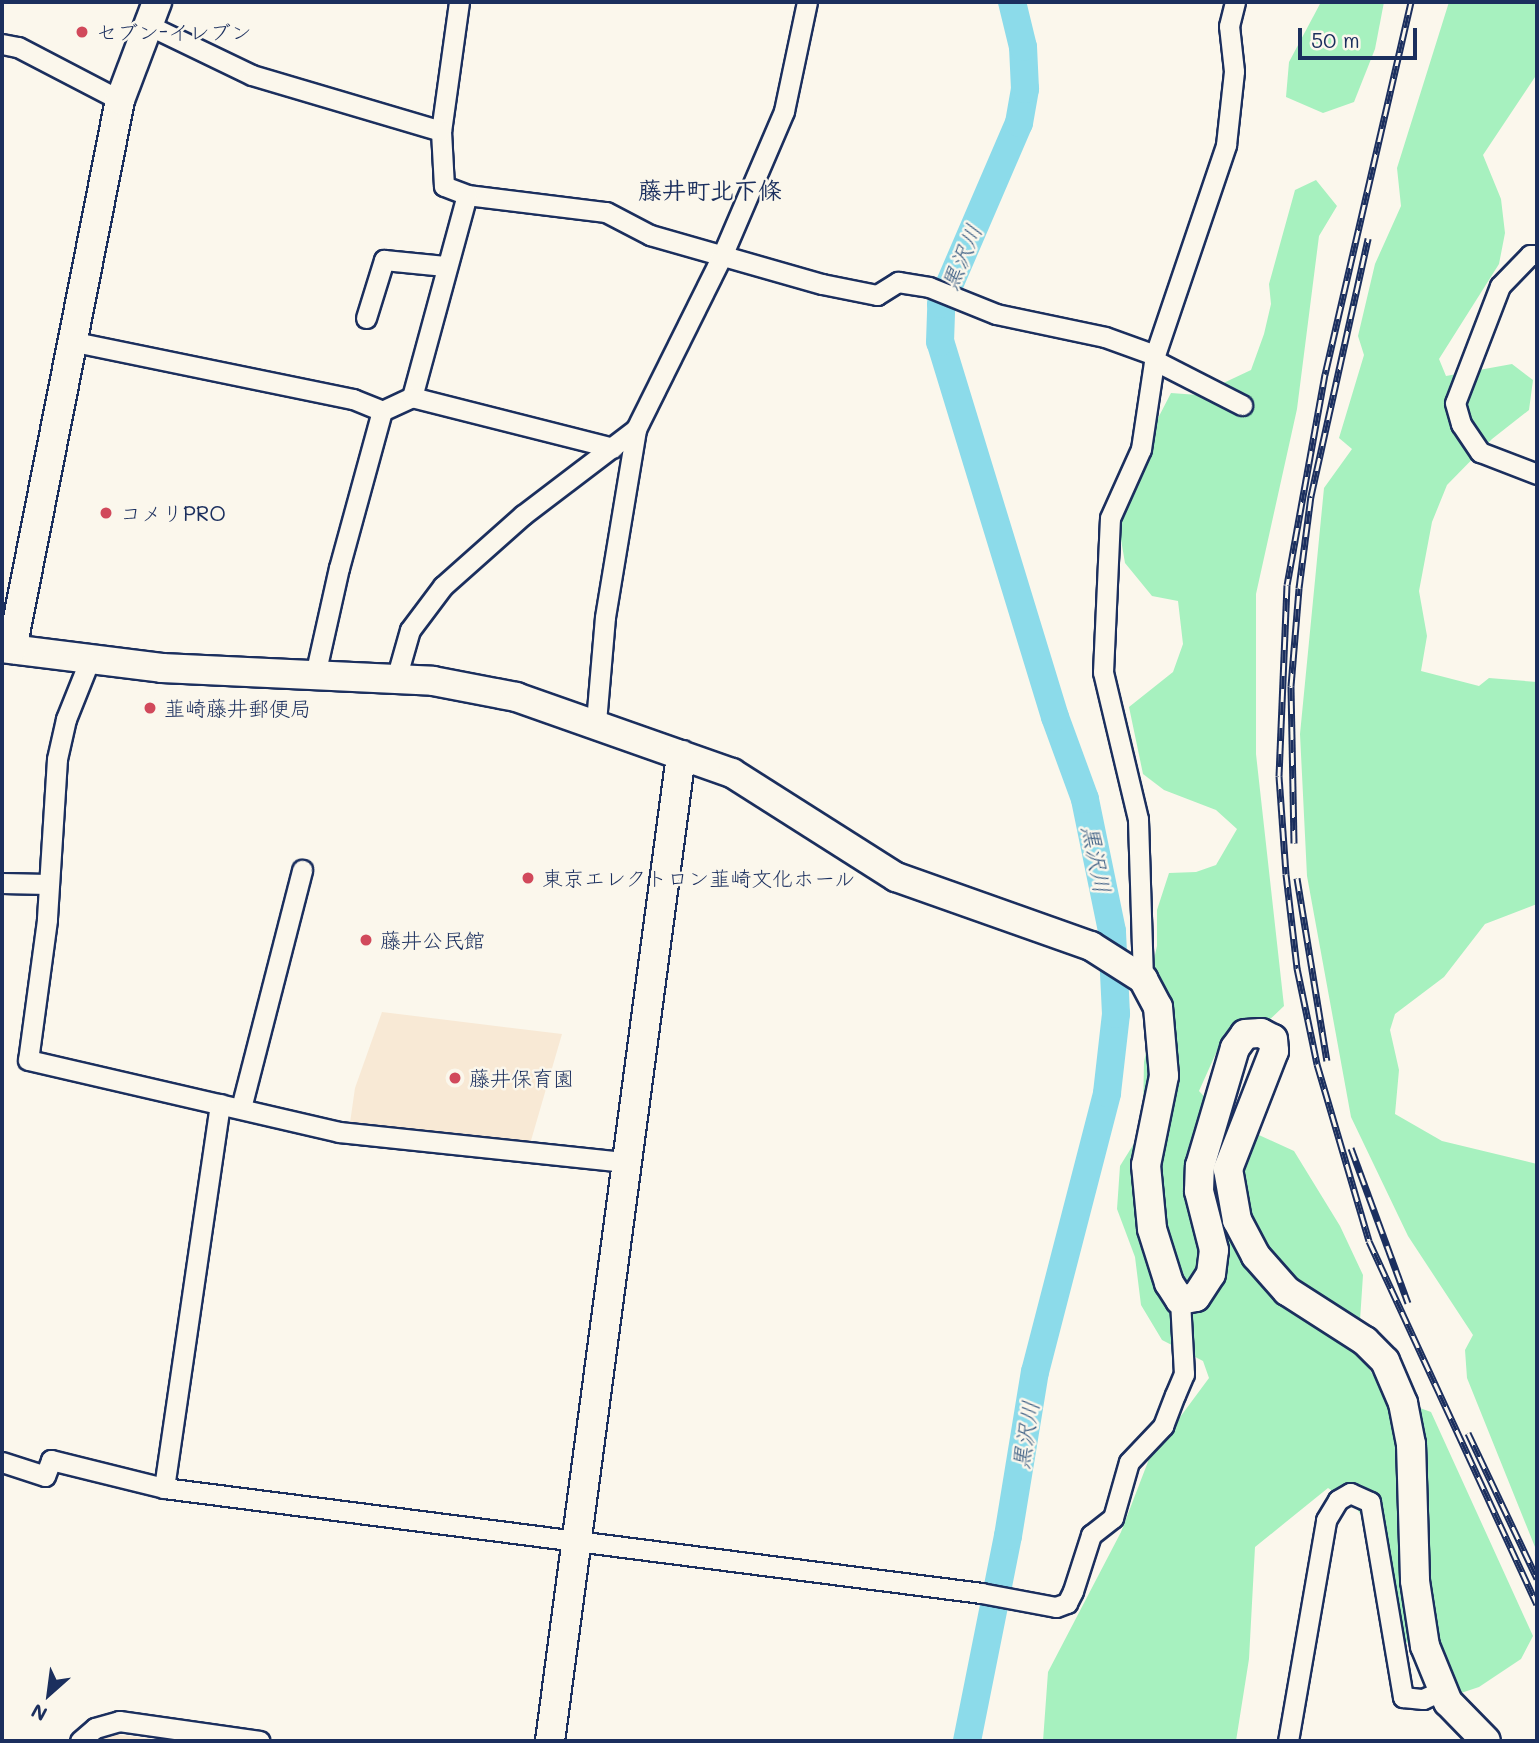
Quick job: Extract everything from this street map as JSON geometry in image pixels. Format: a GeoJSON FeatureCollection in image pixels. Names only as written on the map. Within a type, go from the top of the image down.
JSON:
{"type":"FeatureCollection","features":[{"type":"Feature","properties":{"kind":"street"},"geometry":{"type":"LineString","coordinates":[[459,2],[441,131],[444,186],[467,195],[606,212],[650,235],[877,295],[898,282],[929,287],[996,314],[1105,337],[1154,358],[1242,405]]}},
{"type":"Feature","properties":{"kind":"street"},"geometry":{"type":"LineString","coordinates":[[596,722],[605,617],[636,429],[722,256],[784,111],[807,2]]}},
{"type":"Feature","properties":{"kind":"street"},"geometry":{"type":"LineString","coordinates":[[1123,966],[1138,819],[1103,672],[1110,518],[1141,449],[1154,358],[1226,145],[1234,71],[1229,26],[1235,2]]}},
{"type":"Feature","properties":{"kind":"street"},"geometry":{"type":"LineString","coordinates":[[2,1462],[45,1476],[51,1460],[164,1488],[987,1594],[1056,1607],[1067,1603],[1084,1548],[1113,1517],[1129,1462],[1163,1426],[1184,1374],[1180,1300],[1169,1283],[1153,1229],[1146,1165],[1164,1076],[1164,1035],[1158,1007],[1123,966],[896,877],[762,790],[596,722],[516,697],[433,681],[162,668],[7,648],[75,342],[120,100],[152,13],[252,75],[441,131]]}},
{"type":"Feature","properties":{"kind":"street"},"geometry":{"type":"LineString","coordinates":[[2,44],[18,47],[120,100]]}},
{"type":"Feature","properties":{"kind":"street"},"geometry":{"type":"LineString","coordinates":[[412,397],[445,266],[467,195]]}},
{"type":"Feature","properties":{"kind":"street"},"geometry":{"type":"LineString","coordinates":[[1537,255],[1530,256],[1500,286],[1455,403],[1461,424],[1480,452],[1537,474]]}},
{"type":"Feature","properties":{"kind":"street"},"geometry":{"type":"LineString","coordinates":[[366,318],[384,260],[445,266]]}},
{"type":"Feature","properties":{"kind":"street"},"geometry":{"type":"LineString","coordinates":[[75,342],[354,399],[382,411],[412,397],[613,448]]}},
{"type":"Feature","properties":{"kind":"street"},"geometry":{"type":"LineString","coordinates":[[315,676],[339,568],[382,411]]}},
{"type":"Feature","properties":{"kind":"street"},"geometry":{"type":"LineString","coordinates":[[396,679],[410,630],[443,586],[523,515],[636,429]]}},
{"type":"Feature","properties":{"kind":"street"},"geometry":{"type":"LineString","coordinates":[[90,659],[66,719],[57,759],[48,884],[28,1060],[369,1137],[625,1162]]}},
{"type":"Feature","properties":{"kind":"street"},"geometry":{"type":"LineString","coordinates":[[550,1741],[681,755]]}},
{"type":"Feature","properties":{"kind":"street"},"geometry":{"type":"LineString","coordinates":[[241,1108],[302,870]]}},
{"type":"Feature","properties":{"kind":"street"},"geometry":{"type":"LineString","coordinates":[[2,883],[48,884]]}},
{"type":"Feature","properties":{"kind":"street"},"geometry":{"type":"LineString","coordinates":[[1180,1300],[1196,1297],[1211,1274],[1214,1250],[1199,1191],[1208,1131],[1235,1048],[1245,1034],[1261,1033],[1273,1039],[1273,1051],[1231,1155],[1231,1202],[1256,1256],[1287,1291],[1365,1341],[1385,1361],[1403,1404],[1412,1444],[1415,1581],[1426,1646],[1441,1691],[1464,1722],[1486,1741]]}},
{"type":"Feature","properties":{"kind":"street"},"geometry":{"type":"LineString","coordinates":[[164,1488],[220,1104]]}},
{"type":"Feature","properties":{"kind":"street"},"geometry":{"type":"LineString","coordinates":[[1288,1741],[1326,1520],[1338,1500],[1350,1493],[1370,1502],[1403,1697],[1423,1699],[1441,1691]]}},
{"type":"Feature","properties":{"kind":"street"},"geometry":{"type":"LineString","coordinates":[[80,1741],[95,1728],[119,1721],[260,1741]]}},
{"type":"Feature","properties":{"kind":"shaded area","name":"藤井保育園"},"geometry":{"type":"Polygon","coordinates":[[[382,1012],[562,1034],[530,1144],[350,1123],[355,1088],[382,1012]]]}},
{"type":"Feature","properties":{"kind":"shaded area"},"geometry":{"type":"Polygon","coordinates":[[[112,1734],[169,1741],[95,1741],[112,1734]]]}},
{"type":"Feature","properties":{"kind":"green space"},"geometry":{"type":"Polygon","coordinates":[[[1321,2],[1384,2],[1375,49],[1354,102],[1323,113],[1286,97],[1289,62],[1321,2]]]}},
{"type":"Feature","properties":{"kind":"green space"},"geometry":{"type":"Polygon","coordinates":[[[1449,2],[1537,2],[1537,74],[1483,155],[1501,199],[1505,233],[1499,264],[1439,359],[1446,376],[1512,364],[1533,380],[1529,410],[1492,439],[1447,485],[1432,522],[1419,591],[1427,636],[1421,671],[1479,686],[1489,678],[1537,682],[1537,904],[1485,924],[1444,977],[1395,1014],[1390,1030],[1399,1070],[1395,1114],[1442,1141],[1537,1164],[1537,1552],[1467,1378],[1465,1350],[1473,1335],[1408,1236],[1351,1117],[1307,876],[1300,734],[1324,488],[1352,449],[1339,438],[1364,355],[1358,336],[1375,264],[1401,206],[1397,168],[1449,2]]]}},
{"type":"Feature","properties":{"kind":"green space"},"geometry":{"type":"Polygon","coordinates":[[[1316,180],[1337,206],[1319,236],[1297,409],[1256,594],[1256,754],[1284,1006],[1263,1026],[1221,1042],[1199,1091],[1226,1120],[1294,1151],[1340,1226],[1363,1275],[1358,1351],[1386,1396],[1431,1412],[1533,1636],[1521,1659],[1479,1687],[1461,1693],[1387,1624],[1365,1520],[1353,1504],[1328,1488],[1255,1547],[1249,1659],[1236,1741],[1043,1741],[1048,1672],[1121,1532],[1149,1459],[1209,1378],[1203,1361],[1162,1340],[1141,1305],[1135,1257],[1117,1209],[1120,1166],[1138,1137],[1143,1115],[1144,1062],[1153,1018],[1144,1004],[1157,946],[1157,910],[1169,873],[1196,872],[1216,865],[1237,829],[1216,810],[1164,790],[1143,774],[1129,707],[1173,672],[1183,644],[1178,601],[1152,596],[1125,563],[1119,528],[1156,422],[1171,393],[1198,395],[1251,370],[1264,334],[1271,304],[1269,284],[1295,190],[1316,180]]]}},
{"type":"Feature","properties":{"kind":"waterway","name":"黒沢川"},"geometry":{"type":"LineString","coordinates":[[967,1741],[1008,1536],[1035,1372],[1107,1093],[1116,1014],[1112,931],[1085,799],[1055,717],[940,342],[941,304],[1019,123],[1025,89],[1023,47],[1012,2]]}},
{"type":"Feature","properties":{"kind":"railway"},"geometry":{"type":"LineString","coordinates":[[1411,2],[1325,374],[1287,585],[1279,776],[1286,874],[1297,968],[1317,1064],[1369,1241],[1537,1604]]}},
{"type":"Feature","properties":{"kind":"railway"},"geometry":{"type":"LineString","coordinates":[[1294,843],[1291,686],[1299,588],[1311,496],[1368,238]]}},
{"type":"Feature","properties":{"kind":"railway"},"geometry":{"type":"LineString","coordinates":[[1297,878],[1327,1061]]}},
{"type":"Feature","properties":{"kind":"railway"},"geometry":{"type":"LineString","coordinates":[[1351,1148],[1408,1303]]}},
{"type":"Feature","properties":{"kind":"railway"},"geometry":{"type":"LineString","coordinates":[[1468,1433],[1537,1578]]}},
{"type":"Feature","properties":{"kind":"place","name":"セブン-イレブン"},"geometry":{"type":"Point","coordinates":[82,32]}},
{"type":"Feature","properties":{"kind":"place","name":"コメリPRO"},"geometry":{"type":"Point","coordinates":[106,513]}},
{"type":"Feature","properties":{"kind":"place","name":"韮崎藤井郵便局"},"geometry":{"type":"Point","coordinates":[150,708]}},
{"type":"Feature","properties":{"kind":"place","name":"東京エレクトロン韮崎文化ホール"},"geometry":{"type":"Point","coordinates":[528,878]}},
{"type":"Feature","properties":{"kind":"place","name":"藤井公民館"},"geometry":{"type":"Point","coordinates":[366,940]}},
{"type":"Feature","properties":{"kind":"place","name":"藤井保育園"},"geometry":{"type":"Point","coordinates":[455,1078]}},
{"type":"Feature","properties":{"kind":"district","name":"藤井町北下條"},"geometry":{"type":"Point","coordinates":[710,190]}}]}
